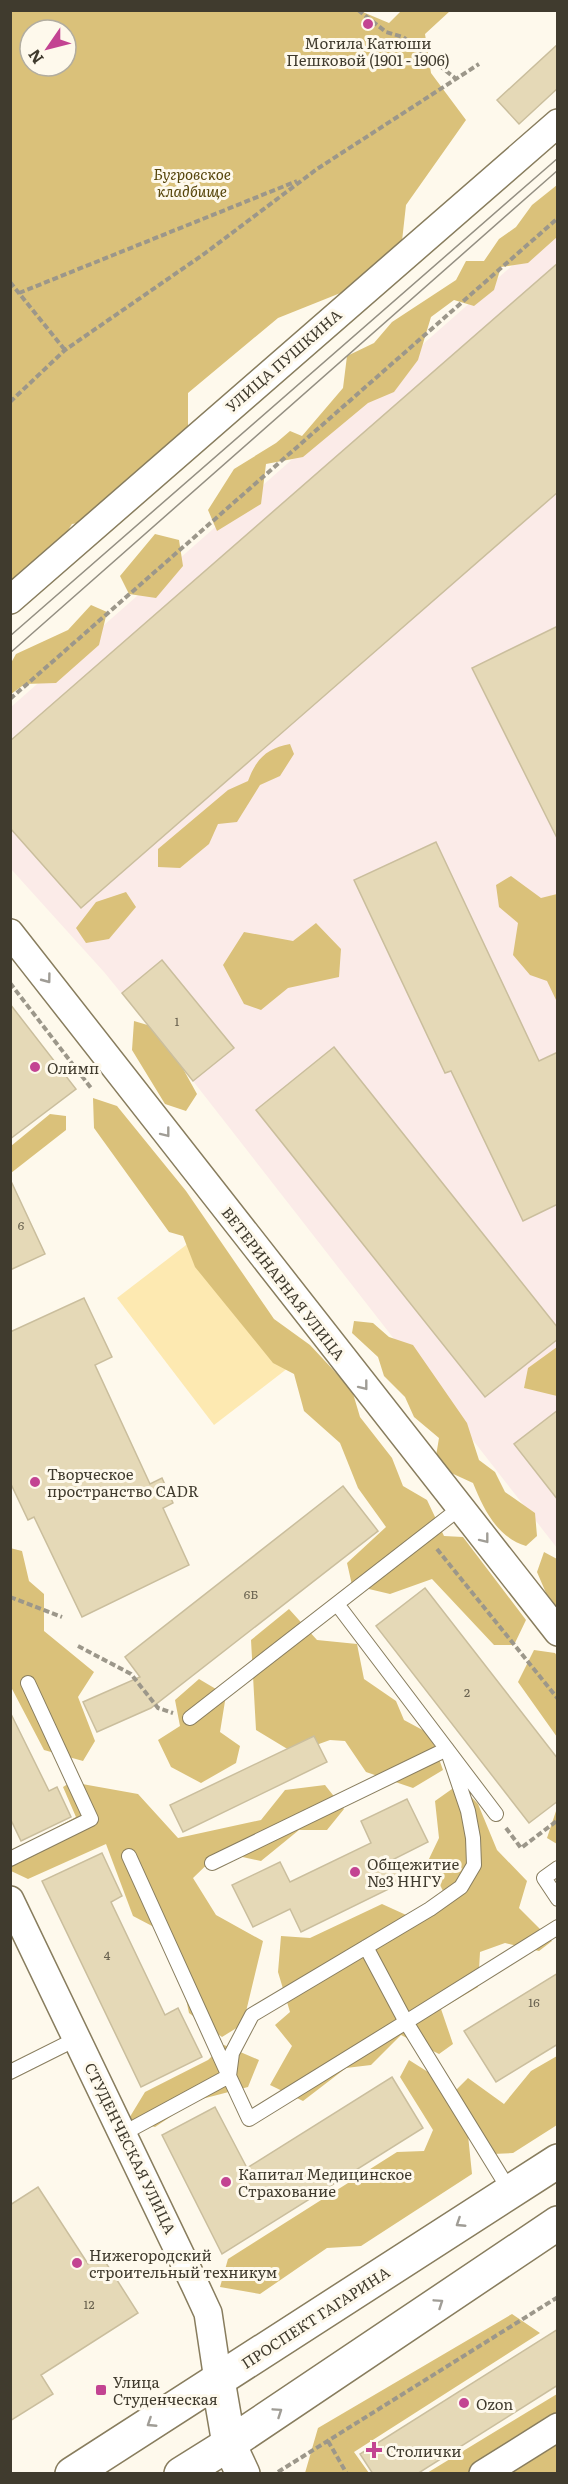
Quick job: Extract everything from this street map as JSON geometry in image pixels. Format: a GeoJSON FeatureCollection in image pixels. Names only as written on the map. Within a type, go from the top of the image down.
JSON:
{"type":"FeatureCollection","features":[{"type":"Feature","properties":{"kind":"main road","name":"ПРОСПЕКТ ГАГАРИНА"},"geometry":{"type":"LineString","coordinates":[[72,2474],[558,2161]]}},
{"type":"Feature","properties":{"kind":"main road"},"geometry":{"type":"LineString","coordinates":[[181,2474],[556,2227]]}},
{"type":"Feature","properties":{"kind":"main road","name":"СТУДЕНЧЕСКАЯ УЛИЦА"},"geometry":{"type":"LineString","coordinates":[[218,2380],[229,2444],[243,2474]]}},
{"type":"Feature","properties":{"kind":"street","name":"УЛИЦА ПУШКИНА"},"geometry":{"type":"LineString","coordinates":[[10,600],[558,123]]}},
{"type":"Feature","properties":{"kind":"street","name":"ВЕТЕРИНАРНАЯ УЛИЦА"},"geometry":{"type":"LineString","coordinates":[[10,933],[558,1632]]}},
{"type":"Feature","properties":{"kind":"street","name":"СТУДЕНЧЕСКАЯ УЛИЦА"},"geometry":{"type":"LineString","coordinates":[[10,1900],[17,1933],[78,2038],[208,2313],[218,2380]]}},
{"type":"Feature","properties":{"kind":"street"},"geometry":{"type":"LineString","coordinates":[[483,2474],[558,2427]]}},
{"type":"Feature","properties":{"kind":"lane"},"geometry":{"type":"LineString","coordinates":[[190,1718],[460,1508]]}},
{"type":"Feature","properties":{"kind":"lane"},"geometry":{"type":"LineString","coordinates":[[337,1604],[496,1814]]}},
{"type":"Feature","properties":{"kind":"lane"},"geometry":{"type":"LineString","coordinates":[[10,1859],[91,1819],[28,1683]]}},
{"type":"Feature","properties":{"kind":"lane"},"geometry":{"type":"LineString","coordinates":[[212,1863],[447,1749]]}},
{"type":"Feature","properties":{"kind":"lane"},"geometry":{"type":"LineString","coordinates":[[229,2076],[232,2053],[241,2031],[252,2015],[461,1887],[474,1865],[473,1838],[468,1811],[447,1749]]}},
{"type":"Feature","properties":{"kind":"lane"},"geometry":{"type":"LineString","coordinates":[[129,1856],[249,2119],[558,1927]]}},
{"type":"Feature","properties":{"kind":"lane"},"geometry":{"type":"LineString","coordinates":[[558,1868],[544,1878],[558,1899]]}},
{"type":"Feature","properties":{"kind":"lane"},"geometry":{"type":"LineString","coordinates":[[366,1947],[406,2022],[510,2191]]}},
{"type":"Feature","properties":{"kind":"lane"},"geometry":{"type":"LineString","coordinates":[[10,2072],[78,2038]]}},
{"type":"Feature","properties":{"kind":"lane"},"geometry":{"type":"LineString","coordinates":[[124,2133],[229,2076]]}},
{"type":"Feature","properties":{"kind":"path"},"geometry":{"type":"LineString","coordinates":[[358,10],[386,32],[403,37],[454,78]]}},
{"type":"Feature","properties":{"kind":"path"},"geometry":{"type":"LineString","coordinates":[[10,402],[65,350],[204,254],[304,178],[454,78],[479,64]]}},
{"type":"Feature","properties":{"kind":"path"},"geometry":{"type":"LineString","coordinates":[[20,293],[304,178]]}},
{"type":"Feature","properties":{"kind":"path"},"geometry":{"type":"LineString","coordinates":[[10,699],[558,218]]}},
{"type":"Feature","properties":{"kind":"path"},"geometry":{"type":"LineString","coordinates":[[10,282],[65,350]]}},
{"type":"Feature","properties":{"kind":"path"},"geometry":{"type":"LineString","coordinates":[[10,983],[91,1088]]}},
{"type":"Feature","properties":{"kind":"path"},"geometry":{"type":"LineString","coordinates":[[426,1534],[558,1699]]}},
{"type":"Feature","properties":{"kind":"path"},"geometry":{"type":"LineString","coordinates":[[10,1597],[62,1617]]}},
{"type":"Feature","properties":{"kind":"path"},"geometry":{"type":"LineString","coordinates":[[78,1646],[131,1674],[158,1708],[190,1718]]}},
{"type":"Feature","properties":{"kind":"path"},"geometry":{"type":"LineString","coordinates":[[496,1814],[521,1848],[558,1820]]}},
{"type":"Feature","properties":{"kind":"path"},"geometry":{"type":"LineString","coordinates":[[278,2472],[558,2297]]}},
{"type":"Feature","properties":{"kind":"path"},"geometry":{"type":"LineString","coordinates":[[328,2441],[347,2474]]}},
{"type":"Feature","properties":{"kind":"shaded area"},"geometry":{"type":"Polygon","coordinates":[[[557,226],[557,1548],[193,1081],[104,972],[11,869],[11,707],[557,226]]]}},
{"type":"Feature","properties":{"kind":"shaded area"},"geometry":{"type":"Polygon","coordinates":[[[190,1242],[288,1368],[214,1425],[117,1298],[190,1242]]]}},
{"type":"Feature","properties":{"kind":"green space","name":"Бугровское кладбище"},"geometry":{"type":"Polygon","coordinates":[[[358,10],[389,23],[401,11],[450,11],[425,34],[431,73],[466,120],[406,205],[402,241],[358,286],[278,318],[188,393],[188,436],[97,520],[72,524],[53,553],[10,588],[10,11],[358,10]]]}},
{"type":"Feature","properties":{"kind":"green space"},"geometry":{"type":"Polygon","coordinates":[[[557,185],[557,237],[528,263],[501,267],[494,290],[474,306],[454,300],[431,317],[418,360],[394,392],[368,403],[303,457],[266,464],[261,504],[217,531],[208,510],[234,469],[276,443],[290,431],[302,436],[343,388],[347,356],[374,343],[392,322],[456,280],[466,261],[484,261],[499,239],[516,227],[532,205],[557,185]]]}},
{"type":"Feature","properties":{"kind":"green space"},"geometry":{"type":"Polygon","coordinates":[[[155,534],[179,540],[183,566],[156,598],[129,594],[120,576],[155,534]]]}},
{"type":"Feature","properties":{"kind":"green space"},"geometry":{"type":"Polygon","coordinates":[[[91,605],[107,612],[99,645],[56,683],[25,684],[11,694],[11,663],[16,654],[68,630],[91,605]]]}},
{"type":"Feature","properties":{"kind":"green space"},"geometry":{"type":"Polygon","coordinates":[[[290,744],[294,754],[280,776],[260,785],[237,822],[218,824],[209,844],[180,868],[158,867],[158,849],[228,790],[248,781],[263,756],[275,748],[290,744]]]}},
{"type":"Feature","properties":{"kind":"green space"},"geometry":{"type":"Polygon","coordinates":[[[511,876],[541,898],[557,894],[557,1002],[547,981],[530,975],[513,955],[518,923],[499,907],[496,885],[511,876]]]}},
{"type":"Feature","properties":{"kind":"green space"},"geometry":{"type":"Polygon","coordinates":[[[126,892],[136,907],[109,939],[86,943],[76,928],[96,902],[126,892]]]}},
{"type":"Feature","properties":{"kind":"green space"},"geometry":{"type":"Polygon","coordinates":[[[316,923],[341,949],[339,977],[288,988],[261,1010],[244,1004],[223,965],[244,932],[293,941],[316,923]]]}},
{"type":"Feature","properties":{"kind":"green space"},"geometry":{"type":"Polygon","coordinates":[[[134,1021],[161,1029],[197,1094],[186,1111],[165,1104],[132,1050],[134,1021]]]}},
{"type":"Feature","properties":{"kind":"green space"},"geometry":{"type":"Polygon","coordinates":[[[93,1098],[117,1106],[186,1191],[274,1319],[310,1345],[352,1390],[360,1417],[392,1458],[403,1486],[427,1500],[444,1536],[463,1537],[526,1620],[514,1645],[494,1645],[432,1579],[390,1594],[352,1585],[347,1563],[386,1527],[358,1488],[340,1443],[304,1411],[294,1374],[273,1363],[195,1267],[183,1236],[169,1232],[94,1128],[93,1098]]]}},
{"type":"Feature","properties":{"kind":"green space"},"geometry":{"type":"Polygon","coordinates":[[[50,1114],[66,1116],[66,1130],[11,1173],[11,1146],[50,1114]]]}},
{"type":"Feature","properties":{"kind":"green space"},"geometry":{"type":"Polygon","coordinates":[[[354,1321],[373,1323],[389,1337],[413,1345],[467,1423],[479,1460],[495,1472],[505,1492],[535,1513],[537,1536],[526,1546],[516,1542],[499,1529],[487,1512],[473,1483],[449,1472],[436,1456],[439,1438],[414,1417],[405,1397],[384,1376],[378,1357],[352,1333],[354,1321]]]}},
{"type":"Feature","properties":{"kind":"green space"},"geometry":{"type":"Polygon","coordinates":[[[557,1347],[557,1396],[524,1388],[528,1368],[557,1347]]]}},
{"type":"Feature","properties":{"kind":"green space"},"geometry":{"type":"Polygon","coordinates":[[[10,1548],[22,1551],[29,1581],[44,1594],[44,1631],[94,1672],[78,1697],[95,1741],[83,1761],[44,1750],[11,1687],[10,1548]]]}},
{"type":"Feature","properties":{"kind":"green space"},"geometry":{"type":"Polygon","coordinates":[[[544,1552],[557,1559],[557,1608],[549,1600],[537,1572],[544,1552]]]}},
{"type":"Feature","properties":{"kind":"green space"},"geometry":{"type":"Polygon","coordinates":[[[289,1609],[317,1640],[357,1644],[364,1679],[396,1701],[404,1720],[430,1734],[443,1770],[413,1788],[366,1772],[345,1741],[330,1740],[294,1753],[256,1730],[251,1640],[289,1609]]]}},
{"type":"Feature","properties":{"kind":"green space"},"geometry":{"type":"Polygon","coordinates":[[[534,1650],[555,1653],[557,1656],[557,1737],[518,1682],[534,1650]]]}},
{"type":"Feature","properties":{"kind":"green space"},"geometry":{"type":"Polygon","coordinates":[[[199,1679],[226,1695],[220,1732],[240,1746],[236,1763],[201,1783],[171,1767],[158,1740],[180,1726],[175,1700],[199,1679]]]}},
{"type":"Feature","properties":{"kind":"green space"},"geometry":{"type":"Polygon","coordinates":[[[71,1782],[138,1794],[178,1838],[261,1820],[285,1790],[325,1785],[344,1809],[327,1830],[299,1830],[261,1861],[220,1852],[193,1878],[216,1915],[263,1941],[243,2024],[222,2037],[189,2013],[173,1937],[133,1916],[106,1844],[28,1879],[11,1871],[10,1852],[76,1817],[63,1787],[71,1782]]]}},
{"type":"Feature","properties":{"kind":"green space"},"geometry":{"type":"Polygon","coordinates":[[[459,1784],[478,1804],[497,1850],[527,1881],[519,1908],[552,1941],[539,1951],[505,1943],[480,1952],[478,1987],[441,2009],[453,2044],[439,2054],[401,2035],[371,2065],[346,2068],[303,2101],[270,2085],[292,2046],[275,2025],[290,2012],[278,1972],[281,1936],[310,1938],[382,1904],[415,1919],[446,1897],[428,1861],[439,1838],[435,1801],[459,1784]]]}},
{"type":"Feature","properties":{"kind":"green space"},"geometry":{"type":"Polygon","coordinates":[[[557,1808],[557,1844],[547,1838],[557,1808]]]}},
{"type":"Feature","properties":{"kind":"green space"},"geometry":{"type":"Polygon","coordinates":[[[224,2045],[259,2060],[248,2087],[194,2101],[155,2127],[128,2120],[145,2092],[208,2060],[224,2045]]]}},
{"type":"Feature","properties":{"kind":"green space"},"geometry":{"type":"Polygon","coordinates":[[[557,2056],[557,2125],[513,2153],[492,2154],[455,2091],[468,2078],[504,2104],[531,2071],[557,2056]]]}},
{"type":"Feature","properties":{"kind":"green space"},"geometry":{"type":"Polygon","coordinates":[[[409,2060],[428,2072],[468,2135],[472,2174],[361,2246],[327,2248],[260,2294],[220,2287],[228,2259],[397,2152],[424,2151],[433,2130],[400,2077],[409,2060]]]}},
{"type":"Feature","properties":{"kind":"green space"},"geometry":{"type":"Polygon","coordinates":[[[512,2314],[540,2333],[354,2452],[369,2473],[305,2473],[318,2428],[512,2314]]]}},
{"type":"Feature","properties":{"kind":"green space"},"geometry":{"type":"Polygon","coordinates":[[[557,2394],[557,2473],[427,2473],[557,2394]]]}},
{"type":"Feature","properties":{"kind":"building"},"geometry":{"type":"Polygon","coordinates":[[[558,44],[558,88],[519,124],[497,100],[558,44]]]}},
{"type":"Feature","properties":{"kind":"building"},"geometry":{"type":"Polygon","coordinates":[[[558,263],[558,492],[81,908],[10,828],[10,741],[558,263]]]}},
{"type":"Feature","properties":{"kind":"building"},"geometry":{"type":"Polygon","coordinates":[[[558,626],[558,840],[472,668],[558,626]]]}},
{"type":"Feature","properties":{"kind":"building"},"geometry":{"type":"Polygon","coordinates":[[[436,842],[539,1061],[558,1052],[558,1204],[523,1221],[451,1071],[445,1073],[354,880],[436,842]]]}},
{"type":"Feature","properties":{"kind":"building"},"geometry":{"type":"Polygon","coordinates":[[[162,960],[234,1048],[193,1081],[122,993],[162,960]]]}},
{"type":"Feature","properties":{"kind":"building","name":"Олимп"},"geometry":{"type":"Polygon","coordinates":[[[10,1004],[76,1089],[10,1139],[10,1004]]]}},
{"type":"Feature","properties":{"kind":"building"},"geometry":{"type":"Polygon","coordinates":[[[334,1047],[558,1328],[558,1339],[485,1397],[256,1110],[334,1047]]]}},
{"type":"Feature","properties":{"kind":"building"},"geometry":{"type":"Polygon","coordinates":[[[10,1179],[45,1254],[10,1270],[10,1179]]]}},
{"type":"Feature","properties":{"kind":"building"},"geometry":{"type":"Polygon","coordinates":[[[84,1298],[112,1357],[95,1365],[150,1484],[162,1478],[173,1503],[163,1508],[189,1565],[82,1617],[34,1517],[28,1520],[10,1482],[10,1332],[84,1298]]]}},
{"type":"Feature","properties":{"kind":"building"},"geometry":{"type":"Polygon","coordinates":[[[558,1410],[558,1500],[514,1444],[558,1410]]]}},
{"type":"Feature","properties":{"kind":"building"},"geometry":{"type":"Polygon","coordinates":[[[343,1486],[378,1531],[151,1708],[97,1732],[83,1702],[140,1677],[125,1657],[343,1486]]]}},
{"type":"Feature","properties":{"kind":"building"},"geometry":{"type":"Polygon","coordinates":[[[425,1588],[558,1759],[558,1801],[529,1823],[376,1626],[425,1588]]]}},
{"type":"Feature","properties":{"kind":"building"},"geometry":{"type":"Polygon","coordinates":[[[10,1712],[49,1791],[57,1787],[71,1817],[21,1841],[10,1818],[10,1712]]]}},
{"type":"Feature","properties":{"kind":"building"},"geometry":{"type":"Polygon","coordinates":[[[314,1736],[327,1762],[183,1832],[170,1805],[314,1736]]]}},
{"type":"Feature","properties":{"kind":"building","name":"Общежитие №3 ННГУ"},"geometry":{"type":"Polygon","coordinates":[[[407,1799],[428,1842],[392,1860],[403,1882],[301,1932],[290,1909],[253,1927],[232,1885],[280,1862],[290,1882],[371,1843],[361,1821],[407,1799]]]}},
{"type":"Feature","properties":{"kind":"building"},"geometry":{"type":"Polygon","coordinates":[[[102,1853],[122,1896],[111,1902],[165,2015],[178,2008],[202,2057],[141,2087],[42,1881],[102,1853]]]}},
{"type":"Feature","properties":{"kind":"building"},"geometry":{"type":"Polygon","coordinates":[[[558,1973],[558,2044],[496,2082],[464,2031],[558,1973]]]}},
{"type":"Feature","properties":{"kind":"building"},"geometry":{"type":"Polygon","coordinates":[[[392,2077],[423,2128],[222,2254],[162,2135],[215,2107],[247,2168],[392,2077]]]}},
{"type":"Feature","properties":{"kind":"building"},"geometry":{"type":"Polygon","coordinates":[[[38,2187],[88,2264],[101,2255],[138,2313],[41,2375],[53,2394],[10,2421],[10,2205],[38,2187]]]}},
{"type":"Feature","properties":{"kind":"building"},"geometry":{"type":"Polygon","coordinates":[[[558,2329],[558,2385],[417,2474],[373,2474],[360,2454],[558,2329]]]}},
{"type":"Feature","properties":{"kind":"tram line"},"geometry":{"type":"LineString","coordinates":[[10,636],[558,158]]}},
{"type":"Feature","properties":{"kind":"tram line"},"geometry":{"type":"LineString","coordinates":[[10,653],[558,170]]}},
{"type":"Feature","properties":{"kind":"place","name":"Могила Катюши Пешковой (1901 - 1906)"},"geometry":{"type":"Point","coordinates":[368,24]}},
{"type":"Feature","properties":{"kind":"place","name":"Олимп"},"geometry":{"type":"Point","coordinates":[35,1067]}},
{"type":"Feature","properties":{"kind":"place","name":"Творческое пространство CADR"},"geometry":{"type":"Point","coordinates":[35,1482]}},
{"type":"Feature","properties":{"kind":"place","name":"Общежитие №3 ННГУ"},"geometry":{"type":"Point","coordinates":[355,1872]}},
{"type":"Feature","properties":{"kind":"place","name":"Капитал Медицинское Страхование"},"geometry":{"type":"Point","coordinates":[226,2182]}},
{"type":"Feature","properties":{"kind":"place","name":"Нижегородский строительный техникум"},"geometry":{"type":"Point","coordinates":[77,2263]}},
{"type":"Feature","properties":{"kind":"place","name":"Улица Студенческая"},"geometry":{"type":"Point","coordinates":[101,2390]}},
{"type":"Feature","properties":{"kind":"place","name":"Ozon"},"geometry":{"type":"Point","coordinates":[464,2403]}},
{"type":"Feature","properties":{"kind":"place","name":"Столички"},"geometry":{"type":"Point","coordinates":[374,2450]}}]}
